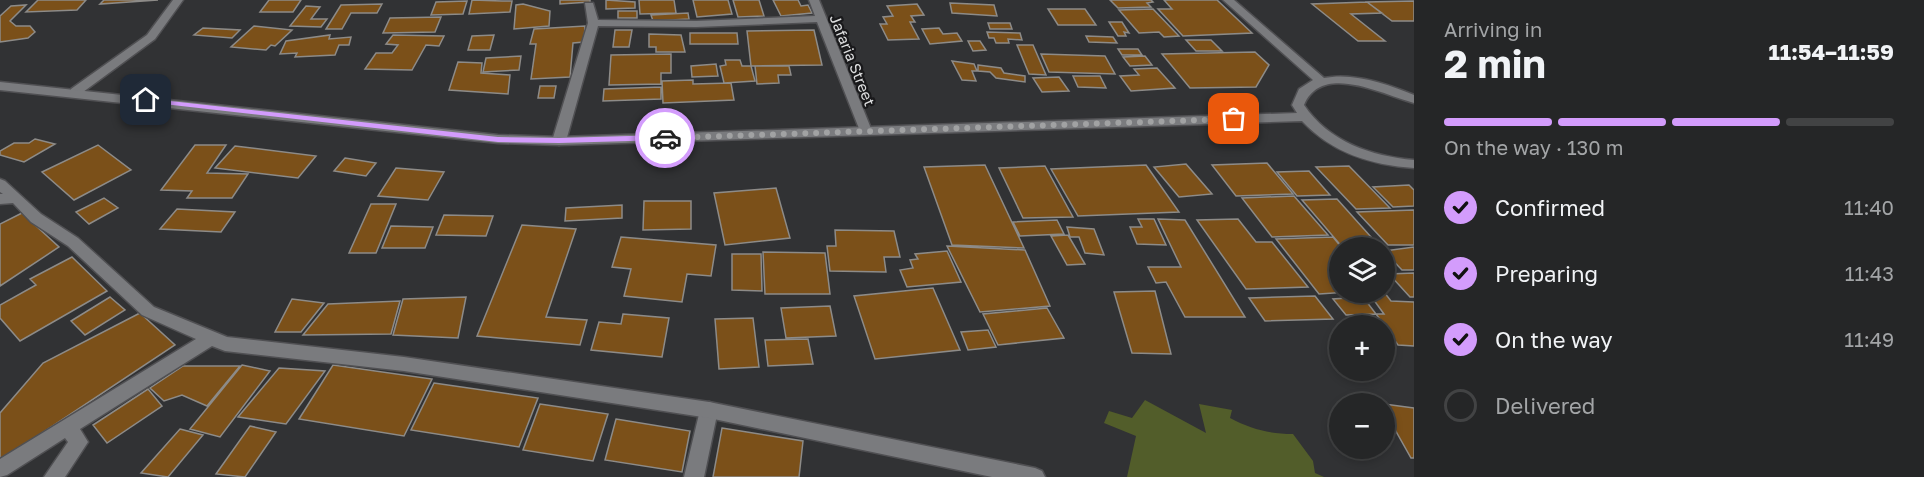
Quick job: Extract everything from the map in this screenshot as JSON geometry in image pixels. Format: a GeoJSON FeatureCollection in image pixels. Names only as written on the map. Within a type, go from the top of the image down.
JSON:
{"type":"FeatureCollection","features":[{"type":"Feature","properties":{"kind":"street"},"geometry":{"type":"LineString","coordinates":[[75,92],[151,37],[178,0]]}},
{"type":"Feature","properties":{"kind":"street","name":"Jafaria Street"},"geometry":{"type":"LineString","coordinates":[[814,0],[866,132]]}},
{"type":"Feature","properties":{"kind":"street"},"geometry":{"type":"LineString","coordinates":[[1228,0],[1322,82]]}},
{"type":"Feature","properties":{"kind":"street"},"geometry":{"type":"LineString","coordinates":[[559,141],[593,23],[589,5]]}},
{"type":"Feature","properties":{"kind":"street"},"geometry":{"type":"LineString","coordinates":[[593,23],[696,24],[820,19]]}},
{"type":"Feature","properties":{"kind":"street"},"geometry":{"type":"LineString","coordinates":[[1414,99],[1382,87],[1353,80],[1322,82],[1307,87],[1299,94],[1298,105],[1304,117],[1329,138],[1379,158],[1414,164]]}},
{"type":"Feature","properties":{"kind":"street"},"geometry":{"type":"LineString","coordinates":[[0,86],[75,92],[498,139],[559,141],[1304,117]]}},
{"type":"Feature","properties":{"kind":"street"},"geometry":{"type":"LineString","coordinates":[[0,184],[8,198],[73,242],[148,311],[225,344],[404,364],[709,410],[1035,477]]}},
{"type":"Feature","properties":{"kind":"street"},"geometry":{"type":"LineString","coordinates":[[0,469],[69,429],[211,338]]}},
{"type":"Feature","properties":{"kind":"street"},"geometry":{"type":"LineString","coordinates":[[694,477],[709,410]]}},
{"type":"Feature","properties":{"kind":"street"},"geometry":{"type":"LineString","coordinates":[[54,477],[79,442],[69,429]]}},
{"type":"Feature","properties":{"kind":"green space"},"geometry":{"type":"Polygon","coordinates":[[[1145,400],[1206,433],[1199,404],[1232,410],[1230,418],[1253,428],[1293,434],[1313,461],[1315,473],[1324,477],[1127,477],[1136,436],[1104,423],[1109,411],[1132,418],[1145,400]]]}},
{"type":"Feature","properties":{"kind":"building"},"geometry":{"type":"Polygon","coordinates":[[[38,0],[86,0],[77,10],[26,12],[38,0]]]}},
{"type":"Feature","properties":{"kind":"building"},"geometry":{"type":"Polygon","coordinates":[[[104,0],[158,0],[100,4],[104,0]]]}},
{"type":"Feature","properties":{"kind":"building"},"geometry":{"type":"Polygon","coordinates":[[[269,0],[301,0],[293,12],[260,12],[269,0]]]}},
{"type":"Feature","properties":{"kind":"building"},"geometry":{"type":"Polygon","coordinates":[[[472,0],[512,1],[510,12],[469,14],[472,0]]]}},
{"type":"Feature","properties":{"kind":"building"},"geometry":{"type":"Polygon","coordinates":[[[560,0],[590,0],[590,2],[560,4],[560,0]]]}},
{"type":"Feature","properties":{"kind":"building"},"geometry":{"type":"Polygon","coordinates":[[[606,0],[635,2],[635,8],[606,9],[606,0]]]}},
{"type":"Feature","properties":{"kind":"building"},"geometry":{"type":"Polygon","coordinates":[[[639,0],[674,0],[676,13],[640,14],[639,0]]]}},
{"type":"Feature","properties":{"kind":"building"},"geometry":{"type":"Polygon","coordinates":[[[693,0],[728,0],[732,14],[697,17],[693,0]]]}},
{"type":"Feature","properties":{"kind":"building"},"geometry":{"type":"Polygon","coordinates":[[[733,0],[759,0],[764,16],[738,17],[733,0]]]}},
{"type":"Feature","properties":{"kind":"building"},"geometry":{"type":"Polygon","coordinates":[[[773,0],[798,0],[801,6],[808,5],[812,13],[781,16],[773,0]]]}},
{"type":"Feature","properties":{"kind":"building"},"geometry":{"type":"Polygon","coordinates":[[[1110,0],[1151,0],[1153,2],[1147,3],[1151,7],[1118,8],[1110,0]]]}},
{"type":"Feature","properties":{"kind":"building"},"geometry":{"type":"Polygon","coordinates":[[[1164,0],[1217,0],[1252,33],[1183,36],[1158,9],[1172,9],[1164,0]]]}},
{"type":"Feature","properties":{"kind":"building"},"geometry":{"type":"Polygon","coordinates":[[[467,1],[463,14],[431,15],[436,2],[467,1]]]}},
{"type":"Feature","properties":{"kind":"building"},"geometry":{"type":"Polygon","coordinates":[[[1414,1],[1414,21],[1392,21],[1367,2],[1414,1]]]}},
{"type":"Feature","properties":{"kind":"building"},"geometry":{"type":"Polygon","coordinates":[[[1367,2],[1382,13],[1351,14],[1385,41],[1358,41],[1312,4],[1367,2]]]}},
{"type":"Feature","properties":{"kind":"building"},"geometry":{"type":"Polygon","coordinates":[[[950,3],[994,5],[997,16],[952,13],[950,3]]]}},
{"type":"Feature","properties":{"kind":"building"},"geometry":{"type":"Polygon","coordinates":[[[382,4],[377,13],[351,13],[342,29],[326,29],[341,5],[382,4]]]}},
{"type":"Feature","properties":{"kind":"building"},"geometry":{"type":"Polygon","coordinates":[[[523,4],[550,11],[549,26],[514,29],[516,5],[523,4]]]}},
{"type":"Feature","properties":{"kind":"building"},"geometry":{"type":"Polygon","coordinates":[[[917,4],[924,15],[911,16],[915,22],[910,22],[919,39],[888,40],[880,24],[887,24],[883,17],[893,16],[887,6],[917,4]]]}},
{"type":"Feature","properties":{"kind":"building"},"geometry":{"type":"Polygon","coordinates":[[[26,5],[10,21],[16,26],[30,26],[35,32],[28,38],[0,42],[0,16],[11,6],[26,5]]]}},
{"type":"Feature","properties":{"kind":"building"},"geometry":{"type":"Polygon","coordinates":[[[306,6],[320,7],[311,19],[327,19],[321,27],[290,26],[306,6]]]}},
{"type":"Feature","properties":{"kind":"building"},"geometry":{"type":"Polygon","coordinates":[[[1048,9],[1085,9],[1096,25],[1058,25],[1048,9]]]}},
{"type":"Feature","properties":{"kind":"building"},"geometry":{"type":"Polygon","coordinates":[[[1153,9],[1179,36],[1164,37],[1159,32],[1139,33],[1119,10],[1153,9]]]}},
{"type":"Feature","properties":{"kind":"building"},"geometry":{"type":"Polygon","coordinates":[[[618,11],[637,11],[637,18],[618,18],[618,11]]]}},
{"type":"Feature","properties":{"kind":"building"},"geometry":{"type":"Polygon","coordinates":[[[688,13],[689,19],[653,21],[651,15],[688,13]]]}},
{"type":"Feature","properties":{"kind":"building"},"geometry":{"type":"Polygon","coordinates":[[[441,17],[435,32],[383,33],[390,18],[441,17]]]}},
{"type":"Feature","properties":{"kind":"building"},"geometry":{"type":"Polygon","coordinates":[[[1109,22],[1122,22],[1129,33],[1124,32],[1126,36],[1118,36],[1109,22]]]}},
{"type":"Feature","properties":{"kind":"building"},"geometry":{"type":"Polygon","coordinates":[[[988,23],[1010,23],[1012,29],[990,29],[988,23]]]}},
{"type":"Feature","properties":{"kind":"building"},"geometry":{"type":"Polygon","coordinates":[[[254,26],[292,30],[275,46],[271,45],[266,50],[231,47],[254,26]]]}},
{"type":"Feature","properties":{"kind":"building"},"geometry":{"type":"Polygon","coordinates":[[[585,26],[584,42],[573,43],[570,77],[531,79],[536,44],[530,44],[534,29],[585,26]]]}},
{"type":"Feature","properties":{"kind":"building"},"geometry":{"type":"Polygon","coordinates":[[[203,28],[240,30],[232,38],[194,35],[203,28]]]}},
{"type":"Feature","properties":{"kind":"building"},"geometry":{"type":"Polygon","coordinates":[[[939,28],[943,34],[957,33],[962,41],[930,44],[922,29],[939,28]]]}},
{"type":"Feature","properties":{"kind":"building"},"geometry":{"type":"Polygon","coordinates":[[[615,30],[632,30],[629,47],[613,47],[615,30]]]}},
{"type":"Feature","properties":{"kind":"building"},"geometry":{"type":"Polygon","coordinates":[[[814,30],[822,65],[751,66],[747,31],[814,30]]]}},
{"type":"Feature","properties":{"kind":"building"},"geometry":{"type":"Polygon","coordinates":[[[987,32],[1020,33],[1022,40],[1008,39],[1009,43],[996,43],[994,38],[989,38],[987,32]]]}},
{"type":"Feature","properties":{"kind":"building"},"geometry":{"type":"Polygon","coordinates":[[[690,33],[737,33],[738,44],[690,44],[690,33]]]}},
{"type":"Feature","properties":{"kind":"building"},"geometry":{"type":"Polygon","coordinates":[[[649,34],[681,35],[685,52],[656,52],[656,47],[649,47],[649,34]]]}},
{"type":"Feature","properties":{"kind":"building"},"geometry":{"type":"Polygon","coordinates":[[[330,35],[329,39],[351,37],[349,45],[339,45],[335,55],[295,57],[297,53],[280,54],[286,41],[330,35]]]}},
{"type":"Feature","properties":{"kind":"building"},"geometry":{"type":"Polygon","coordinates":[[[393,35],[444,36],[439,46],[426,45],[412,70],[365,69],[376,53],[392,53],[398,45],[386,44],[393,35]]]}},
{"type":"Feature","properties":{"kind":"building"},"geometry":{"type":"Polygon","coordinates":[[[494,35],[490,50],[468,50],[472,36],[494,35]]]}},
{"type":"Feature","properties":{"kind":"building"},"geometry":{"type":"Polygon","coordinates":[[[1086,36],[1113,37],[1117,43],[1089,42],[1086,36]]]}},
{"type":"Feature","properties":{"kind":"building"},"geometry":{"type":"Polygon","coordinates":[[[1186,40],[1211,40],[1222,51],[1196,51],[1186,40]]]}},
{"type":"Feature","properties":{"kind":"building"},"geometry":{"type":"Polygon","coordinates":[[[968,41],[980,41],[986,50],[973,51],[968,41]]]}},
{"type":"Feature","properties":{"kind":"building"},"geometry":{"type":"Polygon","coordinates":[[[1017,45],[1033,45],[1046,75],[1029,74],[1017,45]]]}},
{"type":"Feature","properties":{"kind":"building"},"geometry":{"type":"Polygon","coordinates":[[[1118,49],[1138,49],[1142,55],[1122,55],[1118,49]]]}},
{"type":"Feature","properties":{"kind":"building"},"geometry":{"type":"Polygon","coordinates":[[[1255,52],[1269,65],[1256,87],[1190,88],[1162,54],[1255,52]]]}},
{"type":"Feature","properties":{"kind":"building"},"geometry":{"type":"Polygon","coordinates":[[[671,54],[671,73],[661,73],[661,84],[609,85],[611,55],[671,54]]]}},
{"type":"Feature","properties":{"kind":"building"},"geometry":{"type":"Polygon","coordinates":[[[1041,54],[1105,56],[1115,74],[1049,72],[1041,54]]]}},
{"type":"Feature","properties":{"kind":"building"},"geometry":{"type":"Polygon","coordinates":[[[521,56],[519,70],[483,72],[486,58],[521,56]]]}},
{"type":"Feature","properties":{"kind":"building"},"geometry":{"type":"Polygon","coordinates":[[[1145,56],[1152,65],[1130,66],[1123,57],[1145,56]]]}},
{"type":"Feature","properties":{"kind":"building"},"geometry":{"type":"Polygon","coordinates":[[[725,60],[740,60],[742,66],[751,66],[755,81],[724,83],[720,66],[726,65],[725,60]]]}},
{"type":"Feature","properties":{"kind":"building"},"geometry":{"type":"Polygon","coordinates":[[[952,61],[974,64],[977,71],[972,71],[976,81],[962,80],[952,61]]]}},
{"type":"Feature","properties":{"kind":"building"},"geometry":{"type":"Polygon","coordinates":[[[458,62],[482,63],[481,73],[510,75],[508,94],[449,90],[458,62]]]}},
{"type":"Feature","properties":{"kind":"building"},"geometry":{"type":"Polygon","coordinates":[[[716,64],[718,76],[692,77],[691,66],[716,64]]]}},
{"type":"Feature","properties":{"kind":"building"},"geometry":{"type":"Polygon","coordinates":[[[978,65],[1001,68],[1004,73],[1025,76],[1025,82],[996,78],[990,72],[978,71],[978,65]]]}},
{"type":"Feature","properties":{"kind":"building"},"geometry":{"type":"Polygon","coordinates":[[[755,66],[789,66],[791,75],[778,75],[779,83],[757,84],[755,66]]]}},
{"type":"Feature","properties":{"kind":"building"},"geometry":{"type":"Polygon","coordinates":[[[1157,68],[1175,88],[1131,91],[1120,76],[1139,75],[1134,69],[1157,68]]]}},
{"type":"Feature","properties":{"kind":"building"},"geometry":{"type":"Polygon","coordinates":[[[1073,76],[1100,76],[1106,88],[1078,87],[1073,76]]]}},
{"type":"Feature","properties":{"kind":"building"},"geometry":{"type":"Polygon","coordinates":[[[1059,77],[1069,91],[1042,92],[1033,78],[1059,77]]]}},
{"type":"Feature","properties":{"kind":"building"},"geometry":{"type":"Polygon","coordinates":[[[693,80],[693,84],[731,83],[734,100],[663,103],[662,81],[693,80]]]}},
{"type":"Feature","properties":{"kind":"building"},"geometry":{"type":"Polygon","coordinates":[[[540,86],[556,86],[554,98],[538,98],[540,86]]]}},
{"type":"Feature","properties":{"kind":"building"},"geometry":{"type":"Polygon","coordinates":[[[661,87],[661,99],[603,101],[604,89],[661,87]]]}},
{"type":"Feature","properties":{"kind":"building"},"geometry":{"type":"Polygon","coordinates":[[[35,139],[55,144],[24,162],[0,155],[0,151],[14,143],[29,143],[35,139]]]}},
{"type":"Feature","properties":{"kind":"building"},"geometry":{"type":"Polygon","coordinates":[[[98,145],[131,170],[74,200],[42,172],[98,145]]]}},
{"type":"Feature","properties":{"kind":"building"},"geometry":{"type":"Polygon","coordinates":[[[195,145],[226,145],[207,173],[248,174],[232,198],[187,198],[192,191],[161,190],[195,145]]]}},
{"type":"Feature","properties":{"kind":"building"},"geometry":{"type":"Polygon","coordinates":[[[235,146],[316,156],[298,178],[215,168],[235,146]]]}},
{"type":"Feature","properties":{"kind":"building"},"geometry":{"type":"Polygon","coordinates":[[[345,158],[376,163],[366,176],[334,171],[345,158]]]}},
{"type":"Feature","properties":{"kind":"building"},"geometry":{"type":"Polygon","coordinates":[[[1267,163],[1293,194],[1236,196],[1212,165],[1267,163]]]}},
{"type":"Feature","properties":{"kind":"building"},"geometry":{"type":"Polygon","coordinates":[[[1186,164],[1212,194],[1179,197],[1154,167],[1186,164]]]}},
{"type":"Feature","properties":{"kind":"building"},"geometry":{"type":"Polygon","coordinates":[[[985,165],[1024,248],[952,245],[924,167],[985,165]]]}},
{"type":"Feature","properties":{"kind":"building"},"geometry":{"type":"Polygon","coordinates":[[[1146,165],[1179,212],[1078,216],[1051,169],[1146,165]]]}},
{"type":"Feature","properties":{"kind":"building"},"geometry":{"type":"Polygon","coordinates":[[[1045,166],[1073,217],[1023,218],[999,168],[1045,166]]]}},
{"type":"Feature","properties":{"kind":"building"},"geometry":{"type":"Polygon","coordinates":[[[1349,166],[1390,208],[1356,209],[1316,167],[1349,166]]]}},
{"type":"Feature","properties":{"kind":"building"},"geometry":{"type":"Polygon","coordinates":[[[396,168],[444,172],[428,200],[378,196],[396,168]]]}},
{"type":"Feature","properties":{"kind":"building"},"geometry":{"type":"Polygon","coordinates":[[[1309,171],[1330,195],[1297,196],[1277,172],[1309,171]]]}},
{"type":"Feature","properties":{"kind":"building"},"geometry":{"type":"Polygon","coordinates":[[[1409,185],[1414,190],[1414,206],[1393,207],[1373,187],[1409,185]]]}},
{"type":"Feature","properties":{"kind":"building"},"geometry":{"type":"Polygon","coordinates":[[[776,188],[790,238],[725,245],[714,193],[776,188]]]}},
{"type":"Feature","properties":{"kind":"building"},"geometry":{"type":"Polygon","coordinates":[[[1294,196],[1328,235],[1272,237],[1242,198],[1294,196]]]}},
{"type":"Feature","properties":{"kind":"building"},"geometry":{"type":"Polygon","coordinates":[[[104,198],[118,208],[89,224],[76,212],[104,198]]]}},
{"type":"Feature","properties":{"kind":"building"},"geometry":{"type":"Polygon","coordinates":[[[1337,199],[1371,237],[1334,237],[1302,200],[1337,199]]]}},
{"type":"Feature","properties":{"kind":"building"},"geometry":{"type":"Polygon","coordinates":[[[644,201],[691,201],[691,229],[643,230],[644,201]]]}},
{"type":"Feature","properties":{"kind":"building"},"geometry":{"type":"Polygon","coordinates":[[[371,204],[396,204],[376,253],[349,253],[371,204]]]}},
{"type":"Feature","properties":{"kind":"building"},"geometry":{"type":"Polygon","coordinates":[[[622,205],[622,218],[565,221],[566,208],[622,205]]]}},
{"type":"Feature","properties":{"kind":"building"},"geometry":{"type":"Polygon","coordinates":[[[177,209],[235,212],[221,232],[160,229],[177,209]]]}},
{"type":"Feature","properties":{"kind":"building"},"geometry":{"type":"Polygon","coordinates":[[[1414,210],[1414,245],[1395,245],[1395,237],[1380,237],[1357,212],[1414,210]]]}},
{"type":"Feature","properties":{"kind":"building"},"geometry":{"type":"Polygon","coordinates":[[[22,213],[59,247],[0,286],[0,224],[22,213]]]}},
{"type":"Feature","properties":{"kind":"building"},"geometry":{"type":"Polygon","coordinates":[[[444,215],[493,216],[486,236],[436,235],[444,215]]]}},
{"type":"Feature","properties":{"kind":"building"},"geometry":{"type":"Polygon","coordinates":[[[1138,219],[1154,219],[1166,245],[1137,244],[1130,227],[1142,227],[1138,219]]]}},
{"type":"Feature","properties":{"kind":"building"},"geometry":{"type":"Polygon","coordinates":[[[1158,219],[1185,220],[1245,317],[1185,317],[1166,282],[1156,283],[1148,267],[1181,267],[1158,219]]]}},
{"type":"Feature","properties":{"kind":"building"},"geometry":{"type":"Polygon","coordinates":[[[1238,219],[1256,242],[1272,242],[1308,287],[1246,289],[1197,220],[1238,219]]]}},
{"type":"Feature","properties":{"kind":"building"},"geometry":{"type":"Polygon","coordinates":[[[1057,220],[1064,234],[1020,236],[1013,222],[1057,220]]]}},
{"type":"Feature","properties":{"kind":"building"},"geometry":{"type":"Polygon","coordinates":[[[522,225],[576,229],[546,317],[587,320],[580,345],[477,336],[522,225]]]}},
{"type":"Feature","properties":{"kind":"building"},"geometry":{"type":"Polygon","coordinates":[[[391,226],[433,227],[425,248],[382,248],[391,226]]]}},
{"type":"Feature","properties":{"kind":"building"},"geometry":{"type":"Polygon","coordinates":[[[1067,227],[1094,229],[1104,255],[1085,253],[1079,237],[1070,237],[1067,227]]]}},
{"type":"Feature","properties":{"kind":"building"},"geometry":{"type":"Polygon","coordinates":[[[835,230],[894,231],[900,257],[884,257],[886,272],[830,271],[827,246],[836,246],[835,230]]]}},
{"type":"Feature","properties":{"kind":"building"},"geometry":{"type":"Polygon","coordinates":[[[1068,235],[1085,264],[1067,265],[1051,236],[1068,235]]]}},
{"type":"Feature","properties":{"kind":"building"},"geometry":{"type":"Polygon","coordinates":[[[621,237],[716,245],[711,276],[687,274],[682,302],[624,296],[631,269],[612,267],[621,237]]]}},
{"type":"Feature","properties":{"kind":"building"},"geometry":{"type":"Polygon","coordinates":[[[1329,237],[1329,293],[1319,294],[1276,239],[1329,237]]]}},
{"type":"Feature","properties":{"kind":"building"},"geometry":{"type":"Polygon","coordinates":[[[947,246],[1025,250],[1050,306],[980,312],[947,246]]]}},
{"type":"Feature","properties":{"kind":"building"},"geometry":{"type":"Polygon","coordinates":[[[1414,247],[1414,270],[1402,270],[1395,263],[1395,250],[1414,247]]]}},
{"type":"Feature","properties":{"kind":"building"},"geometry":{"type":"Polygon","coordinates":[[[947,251],[961,282],[907,287],[900,270],[913,268],[910,260],[918,259],[915,254],[947,251]]]}},
{"type":"Feature","properties":{"kind":"building"},"geometry":{"type":"Polygon","coordinates":[[[763,252],[825,253],[830,294],[765,294],[763,252]]]}},
{"type":"Feature","properties":{"kind":"building"},"geometry":{"type":"Polygon","coordinates":[[[732,254],[761,254],[762,291],[732,290],[732,254]]]}},
{"type":"Feature","properties":{"kind":"building"},"geometry":{"type":"Polygon","coordinates":[[[72,257],[107,291],[20,341],[0,318],[0,305],[36,285],[30,279],[72,257]]]}},
{"type":"Feature","properties":{"kind":"building"},"geometry":{"type":"Polygon","coordinates":[[[1414,273],[1414,297],[1410,297],[1395,281],[1395,274],[1414,273]]]}},
{"type":"Feature","properties":{"kind":"building"},"geometry":{"type":"Polygon","coordinates":[[[933,288],[960,350],[875,359],[854,296],[933,288]]]}},
{"type":"Feature","properties":{"kind":"building"},"geometry":{"type":"Polygon","coordinates":[[[1155,291],[1171,354],[1132,353],[1114,292],[1155,291]]]}},
{"type":"Feature","properties":{"kind":"building"},"geometry":{"type":"Polygon","coordinates":[[[1315,296],[1330,315],[1329,319],[1265,321],[1249,298],[1315,296]]]}},
{"type":"Feature","properties":{"kind":"building"},"geometry":{"type":"Polygon","coordinates":[[[110,297],[125,310],[85,335],[71,321],[110,297]]]}},
{"type":"Feature","properties":{"kind":"building"},"geometry":{"type":"Polygon","coordinates":[[[466,297],[458,338],[393,335],[403,299],[466,297]]]}},
{"type":"Feature","properties":{"kind":"building"},"geometry":{"type":"Polygon","coordinates":[[[292,299],[324,303],[301,332],[275,332],[292,299]]]}},
{"type":"Feature","properties":{"kind":"building"},"geometry":{"type":"Polygon","coordinates":[[[400,301],[391,334],[303,335],[328,304],[400,301]]]}},
{"type":"Feature","properties":{"kind":"building"},"geometry":{"type":"Polygon","coordinates":[[[1414,302],[1414,346],[1398,345],[1395,341],[1395,315],[1376,314],[1384,314],[1376,303],[1414,302]]]}},
{"type":"Feature","properties":{"kind":"building"},"geometry":{"type":"Polygon","coordinates":[[[1336,303],[1368,303],[1376,314],[1346,315],[1336,303]]]}},
{"type":"Feature","properties":{"kind":"building"},"geometry":{"type":"Polygon","coordinates":[[[830,306],[836,336],[786,338],[781,308],[830,306]]]}},
{"type":"Feature","properties":{"kind":"building"},"geometry":{"type":"Polygon","coordinates":[[[1047,308],[1064,338],[998,345],[983,314],[1047,308]]]}},
{"type":"Feature","properties":{"kind":"building"},"geometry":{"type":"Polygon","coordinates":[[[140,313],[175,345],[0,461],[0,413],[43,363],[140,313]]]}},
{"type":"Feature","properties":{"kind":"building"},"geometry":{"type":"Polygon","coordinates":[[[623,314],[669,318],[662,357],[591,350],[599,322],[621,324],[623,314]]]}},
{"type":"Feature","properties":{"kind":"building"},"geometry":{"type":"Polygon","coordinates":[[[753,318],[759,367],[719,369],[715,319],[753,318]]]}},
{"type":"Feature","properties":{"kind":"building"},"geometry":{"type":"Polygon","coordinates":[[[988,330],[996,347],[968,350],[961,332],[988,330]]]}},
{"type":"Feature","properties":{"kind":"building"},"geometry":{"type":"Polygon","coordinates":[[[808,339],[813,364],[768,366],[765,340],[808,339]]]}},
{"type":"Feature","properties":{"kind":"building"},"geometry":{"type":"Polygon","coordinates":[[[242,365],[270,371],[220,437],[190,429],[242,365]]]}},
{"type":"Feature","properties":{"kind":"building"},"geometry":{"type":"Polygon","coordinates":[[[333,365],[432,379],[404,436],[299,419],[333,365]]]}},
{"type":"Feature","properties":{"kind":"building"},"geometry":{"type":"Polygon","coordinates":[[[183,366],[240,366],[207,406],[182,395],[164,401],[150,388],[183,366]]]}},
{"type":"Feature","properties":{"kind":"building"},"geometry":{"type":"Polygon","coordinates":[[[279,368],[325,371],[286,424],[238,417],[279,368]]]}},
{"type":"Feature","properties":{"kind":"building"},"geometry":{"type":"Polygon","coordinates":[[[434,383],[538,398],[519,447],[411,430],[434,383]]]}},
{"type":"Feature","properties":{"kind":"building"},"geometry":{"type":"Polygon","coordinates":[[[148,389],[162,406],[107,443],[93,425],[148,389]]]}},
{"type":"Feature","properties":{"kind":"building"},"geometry":{"type":"Polygon","coordinates":[[[540,404],[608,414],[593,461],[523,450],[540,404]]]}},
{"type":"Feature","properties":{"kind":"building"},"geometry":{"type":"Polygon","coordinates":[[[1395,405],[1414,408],[1414,458],[1411,458],[1395,430],[1395,405]]]}},
{"type":"Feature","properties":{"kind":"building"},"geometry":{"type":"Polygon","coordinates":[[[616,419],[690,431],[682,472],[605,460],[616,419]]]}},
{"type":"Feature","properties":{"kind":"building"},"geometry":{"type":"Polygon","coordinates":[[[250,426],[276,432],[245,477],[216,474],[250,426]]]}},
{"type":"Feature","properties":{"kind":"building"},"geometry":{"type":"Polygon","coordinates":[[[722,428],[803,441],[799,477],[713,477],[722,428]]]}},
{"type":"Feature","properties":{"kind":"building"},"geometry":{"type":"Polygon","coordinates":[[[180,429],[203,435],[168,477],[141,473],[180,429]]]}},
{"type":"Feature","properties":{"kind":"way so far"},"geometry":{"type":"LineString","coordinates":[[665,138],[1234,119]]}},
{"type":"Feature","properties":{"kind":"route"},"geometry":{"type":"LineString","coordinates":[[146,100],[498,139],[559,141],[665,138]]}}]}
